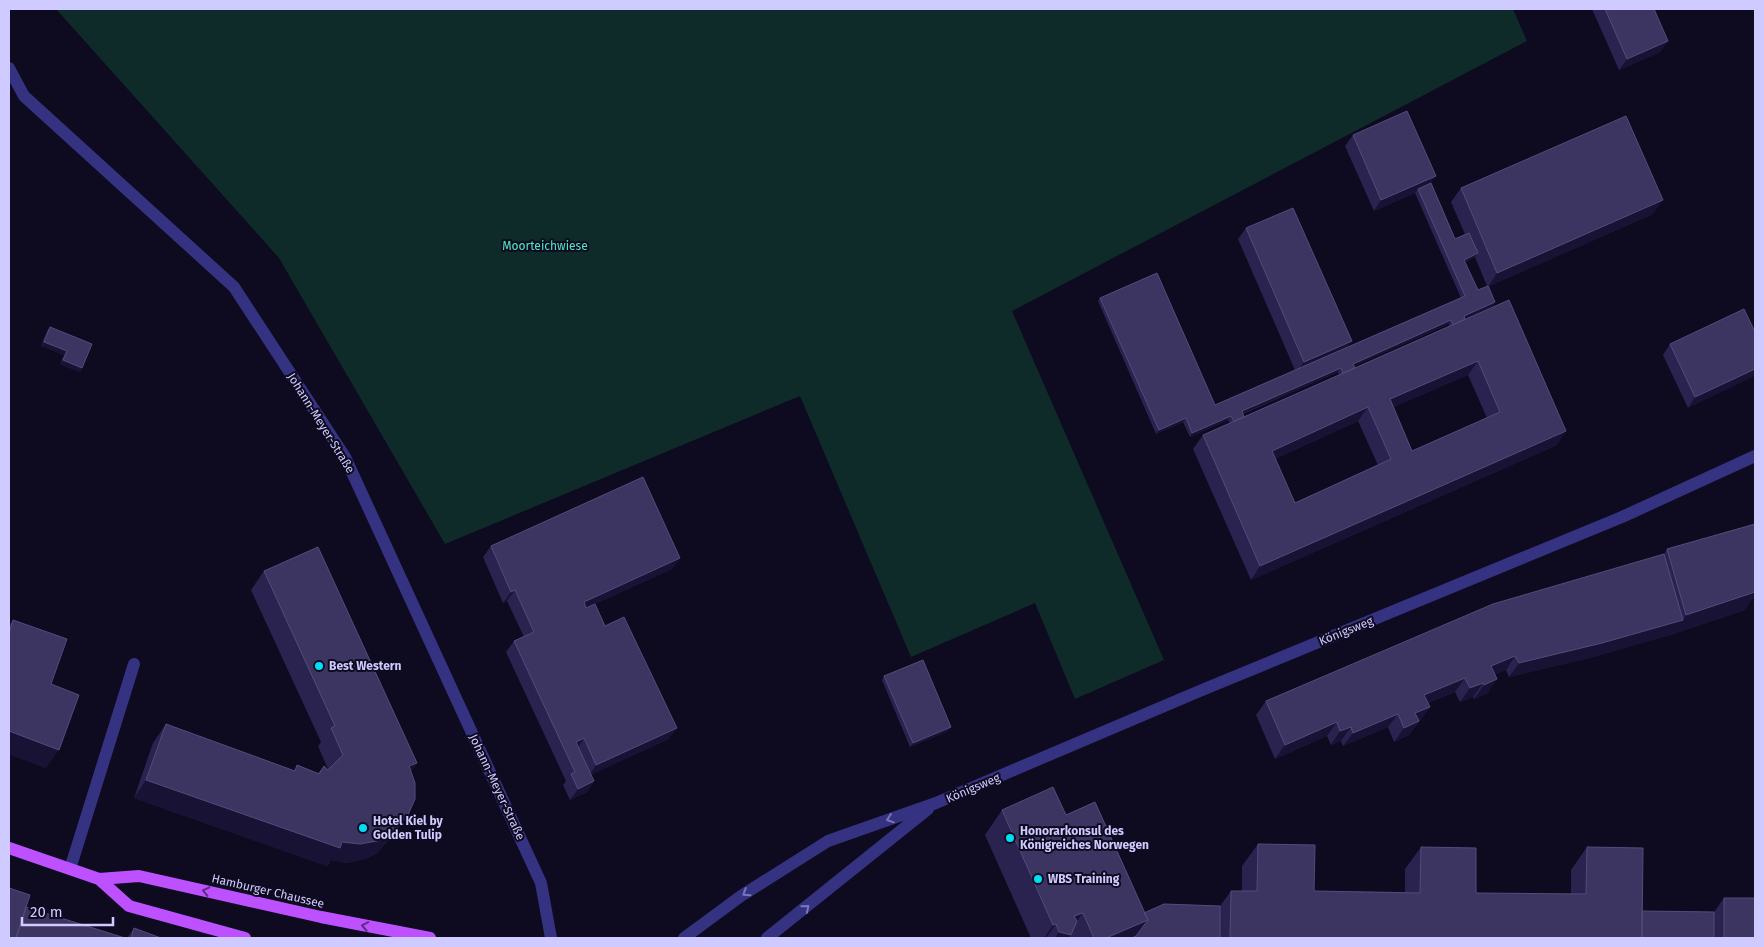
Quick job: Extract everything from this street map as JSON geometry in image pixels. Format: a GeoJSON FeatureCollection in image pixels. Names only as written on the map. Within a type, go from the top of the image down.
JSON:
{"type":"FeatureCollection","features":[{"type":"Feature","properties":{"kind":"main road","name":"Hamburger Chaussee"},"geometry":{"type":"LineString","coordinates":[[9,848],[99,879],[129,906],[244,938]]}},
{"type":"Feature","properties":{"kind":"main road","name":"Hamburger Chaussee"},"geometry":{"type":"LineString","coordinates":[[99,879],[139,876],[321,917],[430,938]]}},
{"type":"Feature","properties":{"kind":"street","name":"Johann-Meyer-Straße"},"geometry":{"type":"LineString","coordinates":[[9,68],[24,96],[234,287],[345,457],[542,883],[551,938]]}},
{"type":"Feature","properties":{"kind":"street","name":"Königsweg"},"geometry":{"type":"LineString","coordinates":[[684,938],[741,896],[828,842],[936,803],[1202,690],[1622,517],[1755,456]]}},
{"type":"Feature","properties":{"kind":"street"},"geometry":{"type":"LineString","coordinates":[[70,869],[134,664]]}},
{"type":"Feature","properties":{"kind":"street","name":"Königsweg"},"geometry":{"type":"LineString","coordinates":[[768,938],[936,803]]}},
{"type":"Feature","properties":{"kind":"green space","name":"Moorteichwiese"},"geometry":{"type":"Polygon","coordinates":[[[56,9],[1513,9],[1527,41],[1012,311],[1164,660],[1075,699],[1035,603],[911,657],[800,396],[445,544],[279,258],[56,9]]]}},
{"type":"Feature","properties":{"kind":"building"},"geometry":{"type":"Polygon","coordinates":[[[1605,9],[1654,9],[1668,41],[1627,59],[1605,9]]]}},
{"type":"Feature","properties":{"kind":"building"},"geometry":{"type":"Polygon","coordinates":[[[1407,111],[1436,176],[1381,200],[1353,135],[1407,111]]]}},
{"type":"Feature","properties":{"kind":"building"},"geometry":{"type":"Polygon","coordinates":[[[1626,116],[1663,200],[1497,273],[1461,188],[1626,116]]]}},
{"type":"Feature","properties":{"kind":"building"},"geometry":{"type":"Polygon","coordinates":[[[1431,183],[1455,239],[1469,233],[1478,253],[1464,260],[1478,290],[1488,286],[1495,302],[1464,316],[1465,319],[1453,325],[1451,320],[1353,364],[1355,368],[1343,373],[1341,368],[1242,411],[1244,417],[1234,421],[1231,416],[1192,433],[1186,418],[1159,430],[1100,298],[1157,273],[1215,405],[1465,296],[1418,189],[1431,183]]]}},
{"type":"Feature","properties":{"kind":"building"},"geometry":{"type":"Polygon","coordinates":[[[1293,208],[1352,341],[1304,362],[1246,228],[1293,208]]]}},
{"type":"Feature","properties":{"kind":"building"},"geometry":{"type":"Polygon","coordinates":[[[1509,300],[1566,431],[1260,566],[1203,435],[1509,300]],[[1478,361],[1390,399],[1412,451],[1500,412],[1478,361]],[[1368,407],[1272,451],[1295,503],[1391,459],[1368,407]]]}},
{"type":"Feature","properties":{"kind":"building"},"geometry":{"type":"Polygon","coordinates":[[[1744,309],[1755,332],[1755,369],[1695,397],[1670,344],[1744,309]]]}},
{"type":"Feature","properties":{"kind":"building"},"geometry":{"type":"Polygon","coordinates":[[[50,327],[92,344],[82,368],[63,360],[67,351],[44,342],[50,327]]]}},
{"type":"Feature","properties":{"kind":"building"},"geometry":{"type":"Polygon","coordinates":[[[643,477],[680,558],[584,602],[586,608],[595,604],[605,626],[624,617],[677,728],[596,765],[584,738],[576,742],[594,781],[578,789],[571,774],[575,772],[514,641],[534,632],[515,590],[511,592],[491,546],[643,477]]]}},
{"type":"Feature","properties":{"kind":"building"},"geometry":{"type":"Polygon","coordinates":[[[1755,524],[1755,592],[1686,615],[1667,549],[1755,524]]]}},
{"type":"Feature","properties":{"kind":"building","name":"Best Western"},"geometry":{"type":"Polygon","coordinates":[[[318,547],[417,763],[409,766],[415,783],[415,799],[408,815],[389,836],[377,841],[360,844],[342,842],[340,848],[146,780],[166,724],[295,771],[297,765],[319,774],[324,766],[328,770],[343,755],[331,728],[335,726],[264,571],[318,547]]]}},
{"type":"Feature","properties":{"kind":"building"},"geometry":{"type":"Polygon","coordinates":[[[1664,554],[1683,620],[1602,643],[1519,663],[1515,656],[1491,666],[1497,679],[1484,685],[1483,683],[1470,688],[1465,678],[1424,695],[1430,707],[1415,713],[1419,721],[1404,728],[1398,714],[1353,733],[1351,727],[1340,731],[1337,722],[1285,745],[1266,701],[1493,604],[1664,554]]]}},
{"type":"Feature","properties":{"kind":"building"},"geometry":{"type":"Polygon","coordinates":[[[13,620],[67,639],[51,684],[79,695],[59,750],[9,731],[9,633],[13,620]]]}},
{"type":"Feature","properties":{"kind":"building"},"geometry":{"type":"Polygon","coordinates":[[[923,660],[951,727],[913,743],[884,676],[923,660]]]}},
{"type":"Feature","properties":{"kind":"building"},"geometry":{"type":"Polygon","coordinates":[[[1053,787],[1066,815],[1095,802],[1148,920],[1106,938],[1094,938],[1083,913],[1074,916],[1077,921],[1071,935],[1059,932],[1056,924],[1053,925],[1002,810],[1053,787]]]}},
{"type":"Feature","properties":{"kind":"building"},"geometry":{"type":"Polygon","coordinates":[[[1258,844],[1315,845],[1314,891],[1420,893],[1421,847],[1476,848],[1476,893],[1586,894],[1587,847],[1643,848],[1642,938],[1230,938],[1231,891],[1257,891],[1258,844]]]}},
{"type":"Feature","properties":{"kind":"building"},"geometry":{"type":"Polygon","coordinates":[[[9,888],[30,895],[16,938],[9,938],[9,888]]]}},
{"type":"Feature","properties":{"kind":"building"},"geometry":{"type":"Polygon","coordinates":[[[1724,898],[1755,898],[1755,938],[1724,938],[1724,898]]]}},
{"type":"Feature","properties":{"kind":"building"},"geometry":{"type":"Polygon","coordinates":[[[1164,904],[1220,906],[1220,938],[1132,938],[1136,936],[1148,920],[1144,913],[1164,904]]]}},
{"type":"Feature","properties":{"kind":"building"},"geometry":{"type":"Polygon","coordinates":[[[26,907],[125,938],[16,938],[26,907]]]}},
{"type":"Feature","properties":{"kind":"building"},"geometry":{"type":"Polygon","coordinates":[[[1642,911],[1714,912],[1714,938],[1642,938],[1642,911]]]}},
{"type":"Feature","properties":{"kind":"building"},"geometry":{"type":"Polygon","coordinates":[[[134,928],[161,938],[131,938],[134,928]]]}},
{"type":"Feature","properties":{"kind":"place","name":"Best Western"},"geometry":{"type":"Point","coordinates":[319,666]}},
{"type":"Feature","properties":{"kind":"place","name":"Hotel Kiel by Golden Tulip"},"geometry":{"type":"Point","coordinates":[363,828]}},
{"type":"Feature","properties":{"kind":"place","name":"Honorarkonsul des Königreiches Norwegen"},"geometry":{"type":"Point","coordinates":[1010,838]}},
{"type":"Feature","properties":{"kind":"place","name":"WBS Training"},"geometry":{"type":"Point","coordinates":[1038,879]}}]}
